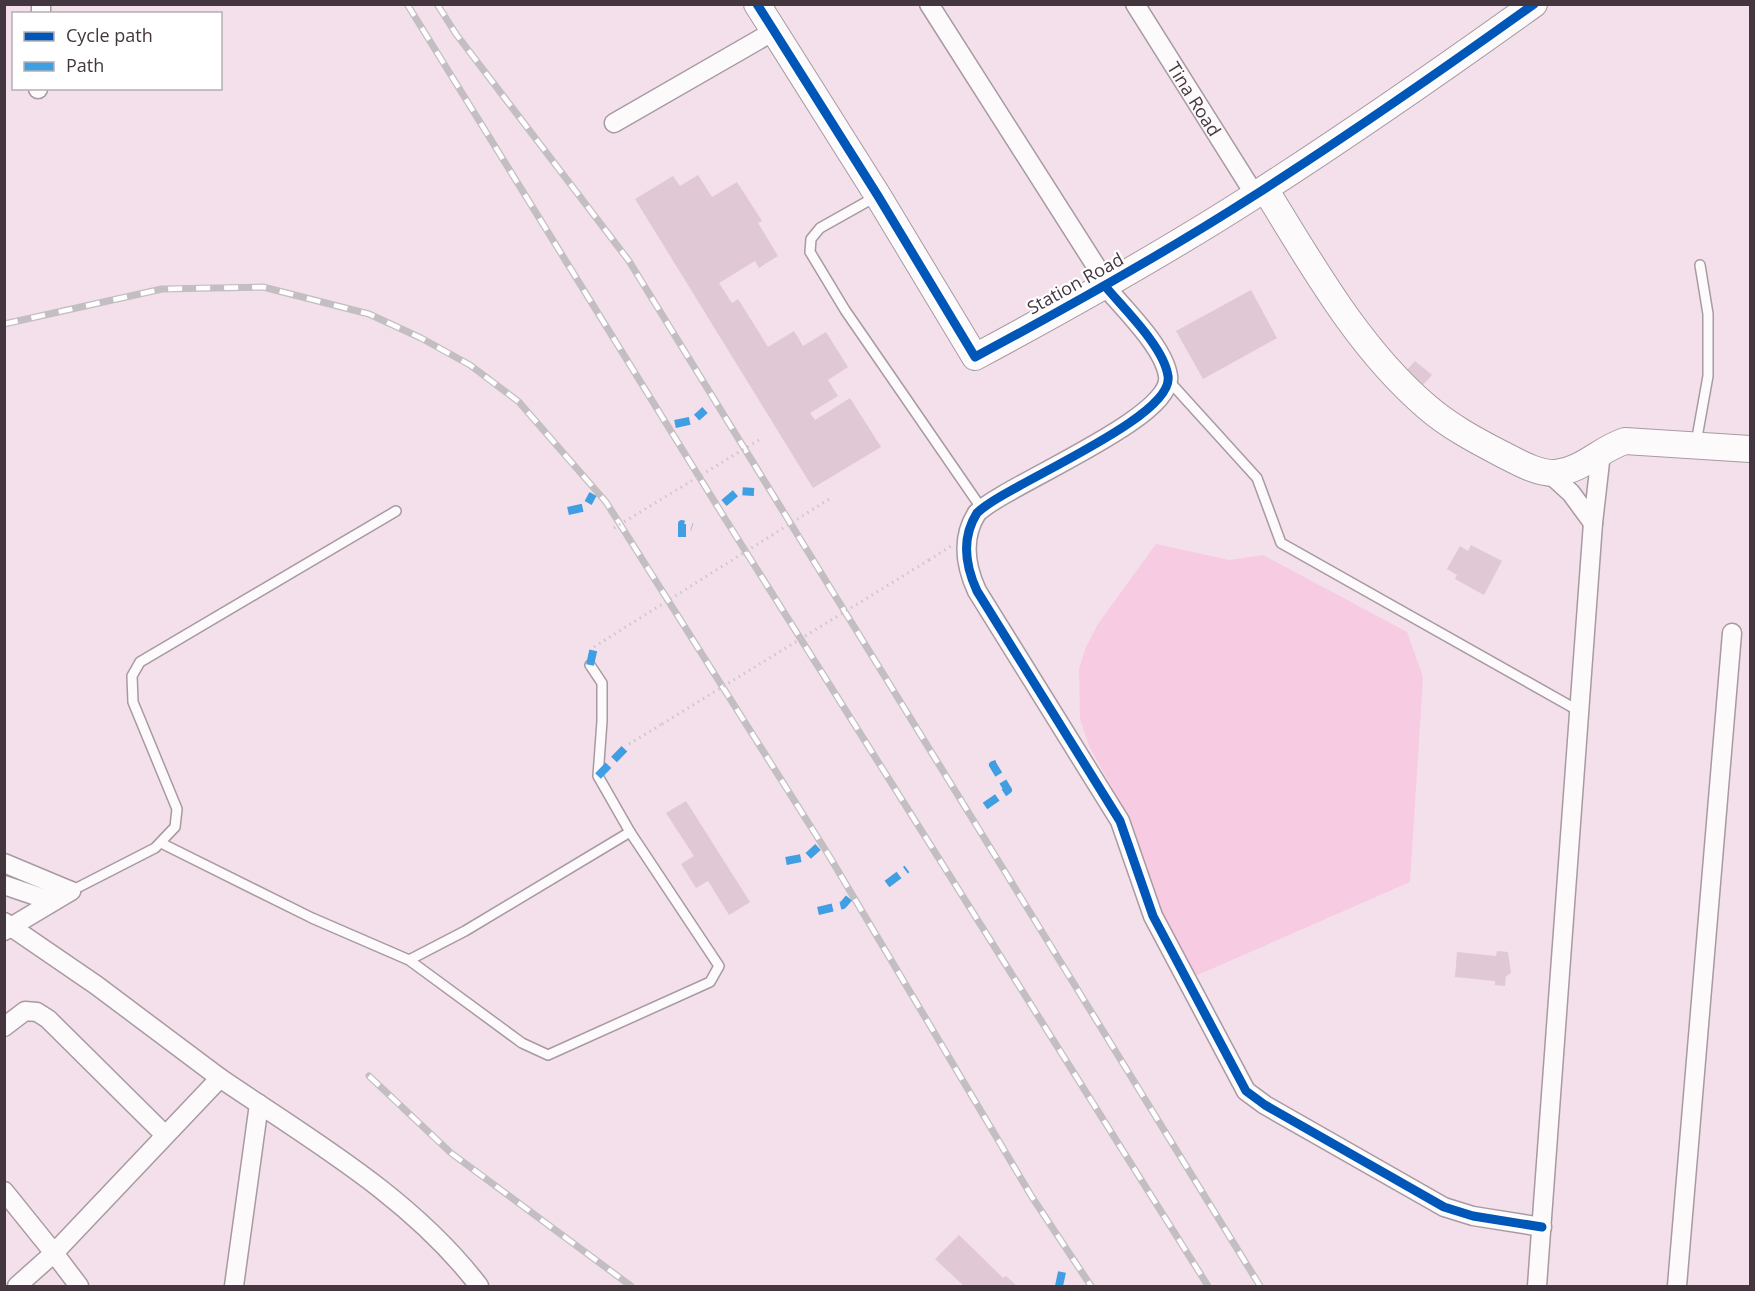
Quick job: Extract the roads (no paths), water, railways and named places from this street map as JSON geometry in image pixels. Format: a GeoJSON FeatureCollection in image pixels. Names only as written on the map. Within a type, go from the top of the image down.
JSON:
{"type":"FeatureCollection","features":[{"type":"Feature","properties":{"kind":"street","name":"Station Road"},"geometry":{"type":"LineString","coordinates":[[757,4],[878,196],[975,357],[1107,286],[1260,192],[1403,98],[1534,4]]}},
{"type":"Feature","properties":{"kind":"street"},"geometry":{"type":"LineString","coordinates":[[929,4],[1107,286],[1155,348],[1168,374],[1169,381],[1157,401],[1119,429],[982,509],[973,520],[966,547],[969,574],[976,591],[1120,821],[1153,916],[1240,1084],[1265,1105],[1431,1201],[1473,1216],[1542,1227]]}},
{"type":"Feature","properties":{"kind":"street","name":"Tina Road"},"geometry":{"type":"LineString","coordinates":[[1135,4],[1260,192]]}},
{"type":"Feature","properties":{"kind":"street"},"geometry":{"type":"LineString","coordinates":[[614,123],[774,31]]}},
{"type":"Feature","properties":{"kind":"street"},"geometry":{"type":"LineString","coordinates":[[1260,192],[1347,317],[1410,392],[1444,420],[1515,461],[1548,472],[1570,470],[1590,462],[1601,453],[1625,441],[1750,449]]}},
{"type":"Feature","properties":{"kind":"street"},"geometry":{"type":"LineString","coordinates":[[1537,1287],[1593,523],[1601,453]]}},
{"type":"Feature","properties":{"kind":"street"},"geometry":{"type":"LineString","coordinates":[[1548,472],[1571,493],[1593,523]]}},
{"type":"Feature","properties":{"kind":"street"},"geometry":{"type":"LineString","coordinates":[[1677,1287],[1732,633]]}},
{"type":"Feature","properties":{"kind":"street"},"geometry":{"type":"LineString","coordinates":[[4,863],[71,891]]}},
{"type":"Feature","properties":{"kind":"street"},"geometry":{"type":"LineString","coordinates":[[4,885],[51,901]]}},
{"type":"Feature","properties":{"kind":"street"},"geometry":{"type":"LineString","coordinates":[[71,891],[7,927],[96,985],[220,1078],[405,1207],[453,1252],[479,1287]]}},
{"type":"Feature","properties":{"kind":"street"},"geometry":{"type":"LineString","coordinates":[[4,1027],[25,1011],[37,1012],[48,1019],[164,1134]]}},
{"type":"Feature","properties":{"kind":"street"},"geometry":{"type":"LineString","coordinates":[[17,1287],[54,1253],[164,1134],[220,1078]]}},
{"type":"Feature","properties":{"kind":"street"},"geometry":{"type":"LineString","coordinates":[[234,1287],[259,1104]]}},
{"type":"Feature","properties":{"kind":"street"},"geometry":{"type":"LineString","coordinates":[[4,1191],[80,1287]]}},
{"type":"Feature","properties":{"kind":"lane"},"geometry":{"type":"LineString","coordinates":[[878,196],[820,228],[811,239],[810,252],[845,310],[982,509]]}},
{"type":"Feature","properties":{"kind":"lane"},"geometry":{"type":"LineString","coordinates":[[1696,444],[1708,375],[1708,314],[1700,265]]}},
{"type":"Feature","properties":{"kind":"lane"},"geometry":{"type":"LineString","coordinates":[[1169,381],[1257,478],[1281,543],[1579,711]]}},
{"type":"Feature","properties":{"kind":"lane"},"geometry":{"type":"LineString","coordinates":[[71,891],[139,858],[161,843],[175,827],[177,809],[133,702],[132,676],[140,663],[396,511]]}},
{"type":"Feature","properties":{"kind":"lane"},"geometry":{"type":"LineString","coordinates":[[161,843],[281,903],[409,960],[522,1043],[548,1055],[710,982],[719,966],[630,832],[598,776],[603,721],[602,683],[590,665]]}},
{"type":"Feature","properties":{"kind":"lane"},"geometry":{"type":"LineString","coordinates":[[409,960],[465,931],[630,832]]}},
{"type":"Feature","properties":{"kind":"railway"},"geometry":{"type":"LineString","coordinates":[[407,4],[724,517],[1208,1286]]}},
{"type":"Feature","properties":{"kind":"railway"},"geometry":{"type":"LineString","coordinates":[[437,4],[456,34],[629,261],[1260,1286]]}},
{"type":"Feature","properties":{"kind":"railway"},"geometry":{"type":"LineString","coordinates":[[4,324],[162,289],[263,287],[369,314],[421,338],[470,365],[519,402],[606,502],[828,854],[1032,1197],[1091,1286]]}},
{"type":"Feature","properties":{"kind":"railway"},"geometry":{"type":"LineString","coordinates":[[369,1076],[451,1153],[631,1286]]}}]}
